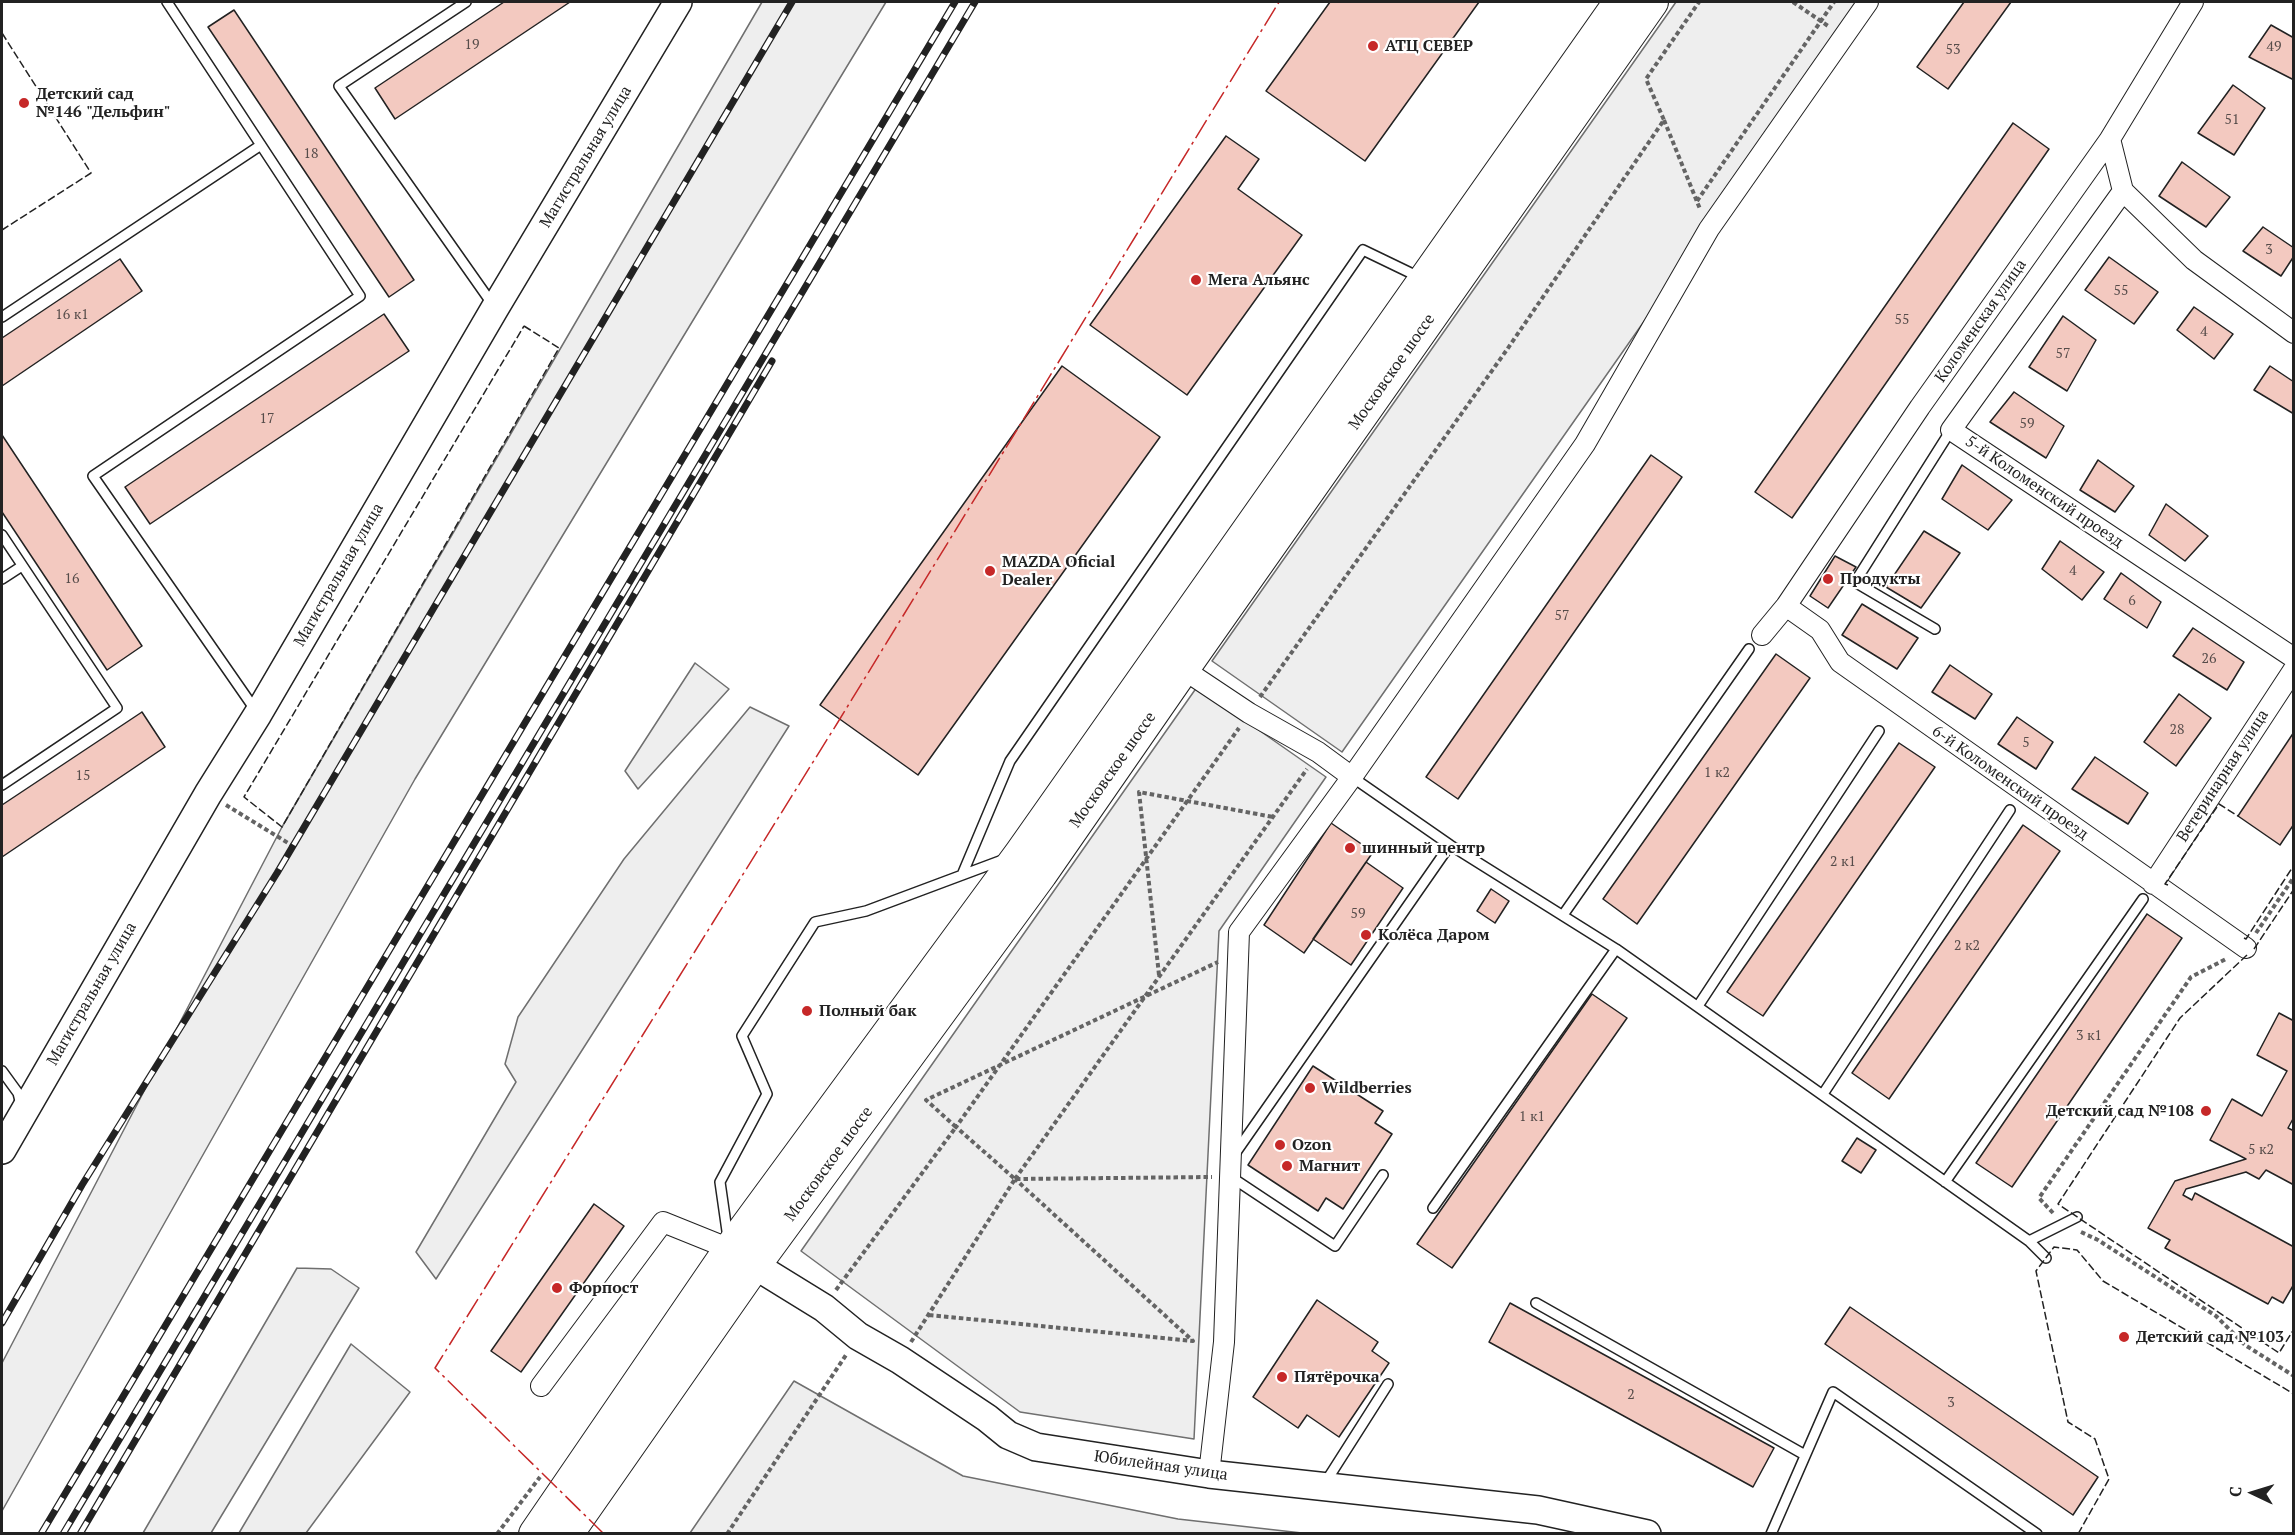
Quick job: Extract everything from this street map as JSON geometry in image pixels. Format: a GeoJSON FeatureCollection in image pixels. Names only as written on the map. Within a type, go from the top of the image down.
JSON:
{"type":"FeatureCollection","features":[{"type":"Feature","properties":{"kind":"main road","name":"Московское шоссе"},"geometry":{"type":"LineString","coordinates":[[567,1533],[742,1258],[1021,853],[1620,2]]}},
{"type":"Feature","properties":{"kind":"main road","name":"Московское шоссе"},"geometry":{"type":"LineString","coordinates":[[535,1533],[742,1258],[1041,874],[1652,2]]}},
{"type":"Feature","properties":{"kind":"street","name":"Магистральная улица"},"geometry":{"type":"LineString","coordinates":[[2,1150],[208,794],[258,714],[495,308],[678,2]]}},
{"type":"Feature","properties":{"kind":"street"},"geometry":{"type":"LineString","coordinates":[[1209,1474],[1224,1342],[1239,932],[1352,777],[1585,444],[1709,229],[1868,2]]}},
{"type":"Feature","properties":{"kind":"street","name":"Коломенская улица"},"geometry":{"type":"LineString","coordinates":[[1756,642],[1786,606],[1920,406],[2110,139],[2193,2]]}},
{"type":"Feature","properties":{"kind":"street"},"geometry":{"type":"LineString","coordinates":[[2110,139],[2123,191],[2194,260],[2294,333]]}},
{"type":"Feature","properties":{"kind":"street","name":"5-й Коломенский проезд"},"geometry":{"type":"LineString","coordinates":[[2123,191],[1951,430],[2294,657]]}},
{"type":"Feature","properties":{"kind":"street","name":"6-й Коломенский проезд"},"geometry":{"type":"LineString","coordinates":[[1786,606],[1820,630],[1840,662],[2148,892],[2246,948]]}},
{"type":"Feature","properties":{"kind":"street"},"geometry":{"type":"LineString","coordinates":[[1183,669],[1249,713],[1318,753],[1352,777]]}},
{"type":"Feature","properties":{"kind":"street","name":"Ветеринарная улица"},"geometry":{"type":"LineString","coordinates":[[2148,892],[2294,669]]}},
{"type":"Feature","properties":{"kind":"street"},"geometry":{"type":"LineString","coordinates":[[541,1386],[663,1222],[742,1258]]}},
{"type":"Feature","properties":{"kind":"street","name":"Юбилейная улица"},"geometry":{"type":"LineString","coordinates":[[742,1258],[824,1308],[858,1336],[900,1360],[987,1418],[1008,1436],[1036,1447],[1209,1474],[1538,1510],[1647,1533]]}},
{"type":"Feature","properties":{"kind":"lane"},"geometry":{"type":"LineString","coordinates":[[167,2],[360,296],[93,476],[258,714]]}},
{"type":"Feature","properties":{"kind":"lane"},"geometry":{"type":"LineString","coordinates":[[466,2],[339,86],[495,308]]}},
{"type":"Feature","properties":{"kind":"lane"},"geometry":{"type":"LineString","coordinates":[[2,317],[261,145]]}},
{"type":"Feature","properties":{"kind":"lane"},"geometry":{"type":"LineString","coordinates":[[962,875],[1010,761],[1363,250],[1424,280]]}},
{"type":"Feature","properties":{"kind":"lane"},"geometry":{"type":"LineString","coordinates":[[1935,629],[1855,582],[1951,430]]}},
{"type":"Feature","properties":{"kind":"lane"},"geometry":{"type":"LineString","coordinates":[[2,535],[117,708],[2,785]]}},
{"type":"Feature","properties":{"kind":"lane"},"geometry":{"type":"LineString","coordinates":[[2,579],[22,566]]}},
{"type":"Feature","properties":{"kind":"lane"},"geometry":{"type":"LineString","coordinates":[[1563,915],[1756,642]]}},
{"type":"Feature","properties":{"kind":"lane"},"geometry":{"type":"LineString","coordinates":[[1698,1006],[1879,731]]}},
{"type":"Feature","properties":{"kind":"lane"},"geometry":{"type":"LineString","coordinates":[[1352,777],[1450,844],[1616,949],[2029,1241],[2046,1258]]}},
{"type":"Feature","properties":{"kind":"lane"},"geometry":{"type":"LineString","coordinates":[[1823,1094],[2010,810]]}},
{"type":"Feature","properties":{"kind":"lane"},"geometry":{"type":"LineString","coordinates":[[1383,1175],[1335,1246],[1230,1168],[1450,844]]}},
{"type":"Feature","properties":{"kind":"lane"},"geometry":{"type":"LineString","coordinates":[[742,1258],[720,1182],[767,1094],[742,1036],[815,922],[866,911],[1021,853]]}},
{"type":"Feature","properties":{"kind":"lane"},"geometry":{"type":"LineString","coordinates":[[1945,1182],[2148,892]]}},
{"type":"Feature","properties":{"kind":"lane"},"geometry":{"type":"LineString","coordinates":[[1433,1208],[1616,949]]}},
{"type":"Feature","properties":{"kind":"lane"},"geometry":{"type":"LineString","coordinates":[[2,1071],[18,1093],[24,1112]]}},
{"type":"Feature","properties":{"kind":"lane"},"geometry":{"type":"LineString","coordinates":[[2029,1241],[2077,1217]]}},
{"type":"Feature","properties":{"kind":"lane"},"geometry":{"type":"LineString","coordinates":[[1536,1303],[1805,1455]]}},
{"type":"Feature","properties":{"kind":"lane"},"geometry":{"type":"LineString","coordinates":[[1323,1485],[1388,1384]]}},
{"type":"Feature","properties":{"kind":"lane"},"geometry":{"type":"LineString","coordinates":[[1771,1533],[1833,1392],[2037,1533]]}},
{"type":"Feature","properties":{"kind":"path"},"geometry":{"type":"LineString","coordinates":[[1699,2],[1646,79],[1709,229]]}},
{"type":"Feature","properties":{"kind":"path"},"geometry":{"type":"LineString","coordinates":[[1793,2],[1843,37]]}},
{"type":"Feature","properties":{"kind":"path"},"geometry":{"type":"LineString","coordinates":[[1697,201],[1833,2]]}},
{"type":"Feature","properties":{"kind":"path"},"geometry":{"type":"LineString","coordinates":[[824,1308],[1000,1065],[1506,351],[1664,120]]}},
{"type":"Feature","properties":{"kind":"path"},"geometry":{"type":"LineString","coordinates":[[900,1360],[1015,1179],[1318,753]]}},
{"type":"Feature","properties":{"kind":"path"},"geometry":{"type":"LineString","coordinates":[[1159,976],[1139,792],[1273,817]]}},
{"type":"Feature","properties":{"kind":"path"},"geometry":{"type":"LineString","coordinates":[[208,794],[292,846]]}},
{"type":"Feature","properties":{"kind":"path"},"geometry":{"type":"LineString","coordinates":[[2294,876],[2246,948],[2191,977],[2039,1198],[2063,1224],[2098,1240],[2216,1316],[2245,1345],[2294,1376]]}},
{"type":"Feature","properties":{"kind":"path"},"geometry":{"type":"LineString","coordinates":[[928,1315],[1193,1341],[926,1101],[1238,953]]}},
{"type":"Feature","properties":{"kind":"path"},"geometry":{"type":"LineString","coordinates":[[1015,1179],[1230,1168]]}},
{"type":"Feature","properties":{"kind":"path"},"geometry":{"type":"LineString","coordinates":[[727,1533],[858,1336]]}},
{"type":"Feature","properties":{"kind":"shaded area"},"geometry":{"type":"Polygon","coordinates":[[[762,2],[886,2],[415,779],[2,1511],[2,1363],[282,827],[762,2]]]}},
{"type":"Feature","properties":{"kind":"shaded area"},"geometry":{"type":"Polygon","coordinates":[[[1676,2],[1868,2],[1342,752],[1212,661],[1676,2]]]}},
{"type":"Feature","properties":{"kind":"shaded area"},"geometry":{"type":"Polygon","coordinates":[[[695,663],[729,689],[638,789],[625,771],[695,663]]]}},
{"type":"Feature","properties":{"kind":"shaded area"},"geometry":{"type":"Polygon","coordinates":[[[1197,687],[1326,777],[1219,931],[1194,1439],[1020,1412],[801,1251],[1197,687]]]}},
{"type":"Feature","properties":{"kind":"shaded area"},"geometry":{"type":"Polygon","coordinates":[[[750,707],[789,726],[436,1279],[416,1252],[516,1082],[505,1064],[518,1017],[624,859],[750,707]]]}},
{"type":"Feature","properties":{"kind":"shaded area"},"geometry":{"type":"Polygon","coordinates":[[[297,1268],[331,1269],[359,1288],[211,1533],[143,1533],[297,1268]]]}},
{"type":"Feature","properties":{"kind":"shaded area"},"geometry":{"type":"Polygon","coordinates":[[[351,1344],[410,1392],[306,1533],[239,1533],[351,1344]]]}},
{"type":"Feature","properties":{"kind":"shaded area"},"geometry":{"type":"Polygon","coordinates":[[[794,1381],[963,1476],[1178,1519],[1302,1533],[690,1533],[794,1381]]]}},
{"type":"Feature","properties":{"kind":"building"},"geometry":{"type":"Polygon","coordinates":[[[504,2],[570,2],[395,119],[375,88],[504,2]]]}},
{"type":"Feature","properties":{"kind":"building","name":"АТЦ СЕВЕР"},"geometry":{"type":"Polygon","coordinates":[[[1330,2],[1479,2],[1365,161],[1266,91],[1330,2]]]}},
{"type":"Feature","properties":{"kind":"building"},"geometry":{"type":"Polygon","coordinates":[[[1964,2],[2011,2],[1948,89],[1917,67],[1964,2]]]}},
{"type":"Feature","properties":{"kind":"building"},"geometry":{"type":"Polygon","coordinates":[[[234,10],[414,280],[389,297],[208,27],[234,10]]]}},
{"type":"Feature","properties":{"kind":"building"},"geometry":{"type":"Polygon","coordinates":[[[2271,25],[2294,38],[2294,80],[2249,57],[2271,25]]]}},
{"type":"Feature","properties":{"kind":"building"},"geometry":{"type":"Polygon","coordinates":[[[2233,85],[2265,108],[2234,155],[2198,133],[2233,85]]]}},
{"type":"Feature","properties":{"kind":"building"},"geometry":{"type":"Polygon","coordinates":[[[2013,123],[2049,149],[1792,518],[1755,492],[2013,123]]]}},
{"type":"Feature","properties":{"kind":"building","name":"Мега Альянс"},"geometry":{"type":"Polygon","coordinates":[[[1226,136],[1259,159],[1238,189],[1302,235],[1187,395],[1090,325],[1226,136]]]}},
{"type":"Feature","properties":{"kind":"building"},"geometry":{"type":"Polygon","coordinates":[[[2182,162],[2230,197],[2206,227],[2159,196],[2182,162]]]}},
{"type":"Feature","properties":{"kind":"building"},"geometry":{"type":"Polygon","coordinates":[[[2263,227],[2294,248],[2294,256],[2281,276],[2243,251],[2263,227]]]}},
{"type":"Feature","properties":{"kind":"building"},"geometry":{"type":"Polygon","coordinates":[[[2109,257],[2158,292],[2134,324],[2085,290],[2109,257]]]}},
{"type":"Feature","properties":{"kind":"building"},"geometry":{"type":"Polygon","coordinates":[[[120,259],[142,291],[2,386],[2,338],[120,259]]]}},
{"type":"Feature","properties":{"kind":"building"},"geometry":{"type":"Polygon","coordinates":[[[2194,307],[2233,334],[2214,359],[2177,330],[2194,307]]]}},
{"type":"Feature","properties":{"kind":"building"},"geometry":{"type":"Polygon","coordinates":[[[384,314],[409,351],[150,524],[125,487],[384,314]]]}},
{"type":"Feature","properties":{"kind":"building"},"geometry":{"type":"Polygon","coordinates":[[[2063,316],[2096,340],[2067,391],[2029,367],[2063,316]]]}},
{"type":"Feature","properties":{"kind":"building","name":"MAZDA Oficial Dealer"},"geometry":{"type":"Polygon","coordinates":[[[1062,366],[1160,437],[918,775],[820,705],[1062,366]]]}},
{"type":"Feature","properties":{"kind":"building"},"geometry":{"type":"Polygon","coordinates":[[[2270,366],[2294,382],[2294,414],[2254,390],[2270,366]]]}},
{"type":"Feature","properties":{"kind":"building"},"geometry":{"type":"Polygon","coordinates":[[[2014,392],[2064,426],[2046,458],[1990,422],[2014,392]]]}},
{"type":"Feature","properties":{"kind":"building"},"geometry":{"type":"Polygon","coordinates":[[[2,435],[142,646],[107,670],[2,512],[2,435]]]}},
{"type":"Feature","properties":{"kind":"building"},"geometry":{"type":"Polygon","coordinates":[[[1651,455],[1682,477],[1458,799],[1426,777],[1651,455]]]}},
{"type":"Feature","properties":{"kind":"building"},"geometry":{"type":"Polygon","coordinates":[[[2098,460],[2134,486],[2115,512],[2080,490],[2098,460]]]}},
{"type":"Feature","properties":{"kind":"building"},"geometry":{"type":"Polygon","coordinates":[[[1962,465],[2012,500],[1988,530],[1942,499],[1962,465]]]}},
{"type":"Feature","properties":{"kind":"building"},"geometry":{"type":"Polygon","coordinates":[[[2166,504],[2208,536],[2185,561],[2149,535],[2166,504]]]}},
{"type":"Feature","properties":{"kind":"building"},"geometry":{"type":"Polygon","coordinates":[[[1924,531],[1960,553],[1921,608],[1886,587],[1924,531]]]}},
{"type":"Feature","properties":{"kind":"building"},"geometry":{"type":"Polygon","coordinates":[[[2060,541],[2104,572],[2082,600],[2042,569],[2060,541]]]}},
{"type":"Feature","properties":{"kind":"building"},"geometry":{"type":"Polygon","coordinates":[[[1835,556],[1856,567],[1828,608],[1810,596],[1835,556]]]}},
{"type":"Feature","properties":{"kind":"building"},"geometry":{"type":"Polygon","coordinates":[[[2121,573],[2161,602],[2147,628],[2104,599],[2121,573]]]}},
{"type":"Feature","properties":{"kind":"building"},"geometry":{"type":"Polygon","coordinates":[[[1862,604],[1918,638],[1897,669],[1842,635],[1862,604]]]}},
{"type":"Feature","properties":{"kind":"building"},"geometry":{"type":"Polygon","coordinates":[[[2193,628],[2244,662],[2227,690],[2173,656],[2193,628]]]}},
{"type":"Feature","properties":{"kind":"building"},"geometry":{"type":"Polygon","coordinates":[[[1776,654],[1810,678],[1637,924],[1603,899],[1776,654]]]}},
{"type":"Feature","properties":{"kind":"building"},"geometry":{"type":"Polygon","coordinates":[[[1950,665],[1992,694],[1975,719],[1932,692],[1950,665]]]}},
{"type":"Feature","properties":{"kind":"building"},"geometry":{"type":"Polygon","coordinates":[[[2179,694],[2211,718],[2176,766],[2144,742],[2179,694]]]}},
{"type":"Feature","properties":{"kind":"building"},"geometry":{"type":"Polygon","coordinates":[[[142,712],[165,747],[2,857],[2,805],[142,712]]]}},
{"type":"Feature","properties":{"kind":"building"},"geometry":{"type":"Polygon","coordinates":[[[2017,717],[2053,742],[2036,769],[1998,744],[2017,717]]]}},
{"type":"Feature","properties":{"kind":"building"},"geometry":{"type":"Polygon","coordinates":[[[2294,732],[2294,824],[2280,845],[2238,816],[2294,732]]]}},
{"type":"Feature","properties":{"kind":"building"},"geometry":{"type":"Polygon","coordinates":[[[1899,743],[1935,767],[1763,1016],[1727,992],[1899,743]]]}},
{"type":"Feature","properties":{"kind":"building"},"geometry":{"type":"Polygon","coordinates":[[[2095,757],[2148,793],[2128,824],[2072,789],[2095,757]]]}},
{"type":"Feature","properties":{"kind":"building"},"geometry":{"type":"Polygon","coordinates":[[[1331,823],[1373,852],[1304,953],[1264,925],[1331,823]]]}},
{"type":"Feature","properties":{"kind":"building"},"geometry":{"type":"Polygon","coordinates":[[[2023,825],[2060,851],[1889,1099],[1852,1073],[2023,825]]]}},
{"type":"Feature","properties":{"kind":"building"},"geometry":{"type":"Polygon","coordinates":[[[1366,862],[1403,888],[1351,965],[1313,939],[1366,862]]]}},
{"type":"Feature","properties":{"kind":"building"},"geometry":{"type":"Polygon","coordinates":[[[1491,889],[1509,901],[1495,923],[1477,911],[1491,889]]]}},
{"type":"Feature","properties":{"kind":"building"},"geometry":{"type":"Polygon","coordinates":[[[2147,914],[2182,938],[2012,1187],[1976,1163],[2147,914]]]}},
{"type":"Feature","properties":{"kind":"building"},"geometry":{"type":"Polygon","coordinates":[[[1592,994],[1627,1018],[1452,1268],[1417,1244],[1592,994]]]}},
{"type":"Feature","properties":{"kind":"building"},"geometry":{"type":"Polygon","coordinates":[[[2279,1013],[2294,1021],[2294,1117],[2288,1128],[2294,1131],[2294,1185],[2266,1170],[2259,1179],[2246,1172],[2186,1189],[2183,1195],[2192,1200],[2195,1193],[2294,1247],[2294,1284],[2283,1303],[2272,1297],[2268,1304],[2165,1248],[2170,1240],[2148,1228],[2175,1181],[2246,1159],[2210,1140],[2232,1099],[2262,1116],[2287,1071],[2257,1055],[2279,1013]]]}},
{"type":"Feature","properties":{"kind":"building"},"geometry":{"type":"Polygon","coordinates":[[[1313,1066],[1383,1111],[1375,1123],[1392,1134],[1343,1209],[1326,1198],[1318,1211],[1248,1165],[1313,1066]]]}},
{"type":"Feature","properties":{"kind":"building"},"geometry":{"type":"Polygon","coordinates":[[[1857,1138],[1876,1150],[1861,1173],[1842,1161],[1857,1138]]]}},
{"type":"Feature","properties":{"kind":"building","name":"Форпост"},"geometry":{"type":"Polygon","coordinates":[[[594,1204],[624,1226],[521,1372],[491,1351],[594,1204]]]}},
{"type":"Feature","properties":{"kind":"building"},"geometry":{"type":"Polygon","coordinates":[[[1317,1300],[1378,1342],[1372,1351],[1389,1363],[1339,1437],[1307,1415],[1298,1428],[1253,1397],[1317,1300]]]}},
{"type":"Feature","properties":{"kind":"building"},"geometry":{"type":"Polygon","coordinates":[[[1510,1303],[1774,1448],[1753,1487],[1489,1342],[1510,1303]]]}},
{"type":"Feature","properties":{"kind":"building"},"geometry":{"type":"Polygon","coordinates":[[[1850,1307],[2098,1477],[2073,1515],[1825,1344],[1850,1307]]]}},
{"type":"Feature","properties":{"kind":"railway"},"geometry":{"type":"LineString","coordinates":[[2,1323],[82,1185],[277,873],[792,2]]}},
{"type":"Feature","properties":{"kind":"railway"},"geometry":{"type":"LineString","coordinates":[[41,1534],[955,2]]}},
{"type":"Feature","properties":{"kind":"railway"},"geometry":{"type":"LineString","coordinates":[[63,1534],[975,2]]}},
{"type":"Feature","properties":{"kind":"railway"},"geometry":{"type":"LineString","coordinates":[[80,1534],[772,361]]}},
{"type":"Feature","properties":{"kind":"fence"},"geometry":{"type":"LineString","coordinates":[[2,33],[91,173],[2,230]]}},
{"type":"Feature","properties":{"kind":"fence"},"geometry":{"type":"LineString","coordinates":[[524,326],[559,348],[282,827],[244,797],[524,326]]}},
{"type":"Feature","properties":{"kind":"fence"},"geometry":{"type":"LineString","coordinates":[[2168,885],[2165,884],[2219,804],[2238,816]]}},
{"type":"Feature","properties":{"kind":"fence"},"geometry":{"type":"LineString","coordinates":[[2244,938],[2246,939],[2294,865]]}},
{"type":"Feature","properties":{"kind":"fence"},"geometry":{"type":"LineString","coordinates":[[2254,949],[2294,889]]}},
{"type":"Feature","properties":{"kind":"fence"},"geometry":{"type":"LineString","coordinates":[[2247,955],[2180,1018],[2058,1204],[2279,1353],[2294,1329]]}},
{"type":"Feature","properties":{"kind":"fence"},"geometry":{"type":"LineString","coordinates":[[2078,1534],[2109,1479],[2095,1439],[2068,1422],[2036,1271],[2054,1247],[2077,1250],[2103,1281],[2294,1394]]}},
{"type":"Feature","properties":{"kind":"power"},"geometry":{"type":"LineString","coordinates":[[604,1534],[435,1368],[838,722],[1279,2]]}},
{"type":"Feature","properties":{"kind":"place","name":"АТЦ СЕВЕР"},"geometry":{"type":"Point","coordinates":[1373,46]}},
{"type":"Feature","properties":{"kind":"place","name":"Детский сад №146 \"Дельфин\""},"geometry":{"type":"Point","coordinates":[24,103]}},
{"type":"Feature","properties":{"kind":"place","name":"Мега Альянс"},"geometry":{"type":"Point","coordinates":[1196,280]}},
{"type":"Feature","properties":{"kind":"place","name":"MAZDA Oficial Dealer"},"geometry":{"type":"Point","coordinates":[990,571]}},
{"type":"Feature","properties":{"kind":"place","name":"Продукты"},"geometry":{"type":"Point","coordinates":[1828,579]}},
{"type":"Feature","properties":{"kind":"place","name":"шинный центр"},"geometry":{"type":"Point","coordinates":[1350,848]}},
{"type":"Feature","properties":{"kind":"place","name":"Колёса Даром"},"geometry":{"type":"Point","coordinates":[1366,935]}},
{"type":"Feature","properties":{"kind":"place","name":"Полный бак"},"geometry":{"type":"Point","coordinates":[807,1011]}},
{"type":"Feature","properties":{"kind":"place","name":"Wildberries"},"geometry":{"type":"Point","coordinates":[1310,1088]}},
{"type":"Feature","properties":{"kind":"place","name":"Детский сад №108"},"geometry":{"type":"Point","coordinates":[2206,1111]}},
{"type":"Feature","properties":{"kind":"place","name":"Ozon"},"geometry":{"type":"Point","coordinates":[1280,1145]}},
{"type":"Feature","properties":{"kind":"place","name":"Магнит"},"geometry":{"type":"Point","coordinates":[1287,1166]}},
{"type":"Feature","properties":{"kind":"place","name":"Форпост"},"geometry":{"type":"Point","coordinates":[557,1288]}},
{"type":"Feature","properties":{"kind":"place","name":"Детский сад №103"},"geometry":{"type":"Point","coordinates":[2124,1337]}},
{"type":"Feature","properties":{"kind":"place","name":"Пятёрочка"},"geometry":{"type":"Point","coordinates":[1282,1377]}}]}
